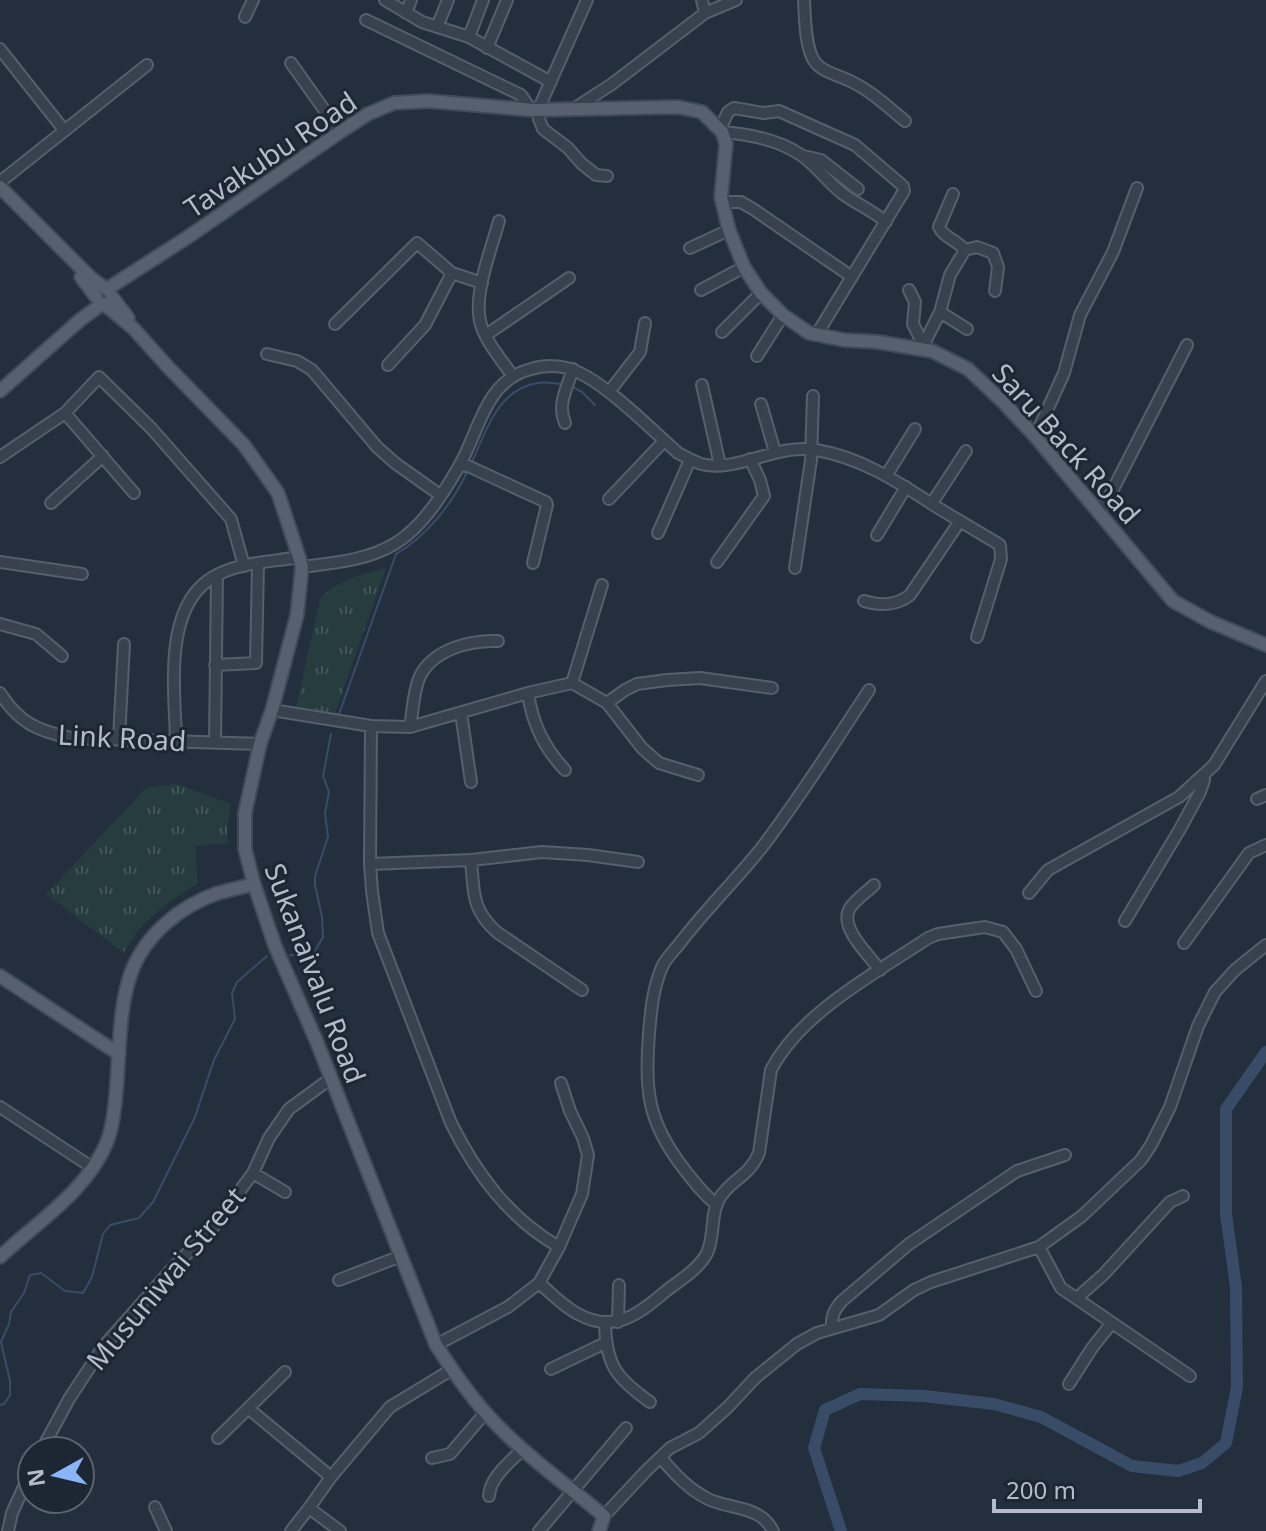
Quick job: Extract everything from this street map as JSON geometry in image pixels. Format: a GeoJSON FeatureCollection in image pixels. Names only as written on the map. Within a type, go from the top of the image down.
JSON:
{"type":"FeatureCollection","features":[{"type":"Feature","properties":{"kind":"main road","name":"Tavakubu Road"},"geometry":{"type":"LineString","coordinates":[[0,391],[143,267],[368,114],[406,101],[534,110],[575,108]]}},
{"type":"Feature","properties":{"kind":"main road"},"geometry":{"type":"LineString","coordinates":[[575,108],[678,107],[702,112],[721,131]]}},
{"type":"Feature","properties":{"kind":"main road","name":"Saru Back Road"},"geometry":{"type":"LineString","coordinates":[[721,131],[726,144],[722,202],[729,230],[744,267],[761,293],[783,315],[809,333],[844,340],[922,346],[968,369],[1034,435],[1173,601],[1211,622],[1266,645]]}},
{"type":"Feature","properties":{"kind":"main road","name":"Sukanaivalu Road"},"geometry":{"type":"LineString","coordinates":[[0,184],[244,445],[278,493],[301,562],[297,615],[260,744],[245,813],[245,849],[254,884],[275,946],[316,1040],[436,1345],[451,1370],[485,1413],[604,1516]]}},
{"type":"Feature","properties":{"kind":"main road"},"geometry":{"type":"LineString","coordinates":[[0,1257],[77,1187],[93,1168],[109,1138],[117,1088],[123,1012],[131,975],[142,950],[155,933],[184,908],[218,893],[254,884]]}},
{"type":"Feature","properties":{"kind":"main road"},"geometry":{"type":"LineString","coordinates":[[0,976],[119,1054]]}},
{"type":"Feature","properties":{"kind":"main road"},"geometry":{"type":"LineString","coordinates":[[599,1531],[604,1516]]}},
{"type":"Feature","properties":{"kind":"street"},"geometry":{"type":"LineString","coordinates":[[245,17],[253,0]]}},
{"type":"Feature","properties":{"kind":"street"},"geometry":{"type":"LineString","coordinates":[[385,0],[422,22],[469,37],[551,82]]}},
{"type":"Feature","properties":{"kind":"street"},"geometry":{"type":"LineString","coordinates":[[406,13],[411,0]]}},
{"type":"Feature","properties":{"kind":"street"},"geometry":{"type":"LineString","coordinates":[[437,27],[448,0]]}},
{"type":"Feature","properties":{"kind":"street"},"geometry":{"type":"LineString","coordinates":[[469,37],[483,0]]}},
{"type":"Feature","properties":{"kind":"street"},"geometry":{"type":"LineString","coordinates":[[487,48],[507,0]]}},
{"type":"Feature","properties":{"kind":"street"},"geometry":{"type":"LineString","coordinates":[[534,110],[551,82],[587,0]]}},
{"type":"Feature","properties":{"kind":"street"},"geometry":{"type":"LineString","coordinates":[[702,0],[705,13]]}},
{"type":"Feature","properties":{"kind":"street"},"geometry":{"type":"LineString","coordinates":[[575,108],[705,13],[736,0]]}},
{"type":"Feature","properties":{"kind":"street"},"geometry":{"type":"LineString","coordinates":[[804,0],[812,58],[823,70],[851,81],[875,96],[905,121]]}},
{"type":"Feature","properties":{"kind":"street"},"geometry":{"type":"LineString","coordinates":[[366,20],[521,95],[534,110],[543,129],[596,175],[607,176]]}},
{"type":"Feature","properties":{"kind":"street"},"geometry":{"type":"LineString","coordinates":[[0,49],[64,130]]}},
{"type":"Feature","properties":{"kind":"street"},"geometry":{"type":"LineString","coordinates":[[291,63],[340,132]]}},
{"type":"Feature","properties":{"kind":"street"},"geometry":{"type":"LineString","coordinates":[[0,184],[147,65]]}},
{"type":"Feature","properties":{"kind":"street"},"geometry":{"type":"LineString","coordinates":[[817,334],[886,222],[904,191],[903,186],[855,145],[779,111],[764,113],[734,108],[728,112],[721,131],[764,139],[821,160],[858,189]]}},
{"type":"Feature","properties":{"kind":"street"},"geometry":{"type":"LineString","coordinates":[[801,155],[843,194],[886,222]]}},
{"type":"Feature","properties":{"kind":"street"},"geometry":{"type":"LineString","coordinates":[[1034,435],[1064,373],[1080,315],[1113,252],[1137,188]]}},
{"type":"Feature","properties":{"kind":"street"},"geometry":{"type":"LineString","coordinates":[[953,194],[939,227],[941,232],[965,250]]}},
{"type":"Feature","properties":{"kind":"street"},"geometry":{"type":"LineString","coordinates":[[722,202],[741,202],[852,277]]}},
{"type":"Feature","properties":{"kind":"street"},"geometry":{"type":"LineString","coordinates":[[499,221],[482,283],[480,323],[512,375]]}},
{"type":"Feature","properties":{"kind":"street"},"geometry":{"type":"LineString","coordinates":[[690,248],[729,230]]}},
{"type":"Feature","properties":{"kind":"street"},"geometry":{"type":"LineString","coordinates":[[335,324],[417,243],[452,273],[482,283]]}},
{"type":"Feature","properties":{"kind":"street"},"geometry":{"type":"LineString","coordinates":[[922,346],[940,312],[950,275],[965,250],[977,247],[993,253],[998,267],[995,291]]}},
{"type":"Feature","properties":{"kind":"street"},"geometry":{"type":"LineString","coordinates":[[701,290],[744,267]]}},
{"type":"Feature","properties":{"kind":"street"},"geometry":{"type":"LineString","coordinates":[[388,365],[425,325],[452,273]]}},
{"type":"Feature","properties":{"kind":"street"},"geometry":{"type":"LineString","coordinates":[[486,335],[569,278]]}},
{"type":"Feature","properties":{"kind":"street"},"geometry":{"type":"LineString","coordinates":[[909,290],[915,302],[913,324],[922,346]]}},
{"type":"Feature","properties":{"kind":"street"},"geometry":{"type":"LineString","coordinates":[[722,332],[761,293]]}},
{"type":"Feature","properties":{"kind":"street"},"geometry":{"type":"LineString","coordinates":[[940,312],[967,329]]}},
{"type":"Feature","properties":{"kind":"street"},"geometry":{"type":"LineString","coordinates":[[757,356],[783,315]]}},
{"type":"Feature","properties":{"kind":"street"},"geometry":{"type":"LineString","coordinates":[[609,392],[640,352],[645,323]]}},
{"type":"Feature","properties":{"kind":"street"},"geometry":{"type":"LineString","coordinates":[[1098,512],[1107,501],[1187,345]]}},
{"type":"Feature","properties":{"kind":"street"},"geometry":{"type":"LineString","coordinates":[[267,354],[297,361],[312,370],[377,447],[440,495]]}},
{"type":"Feature","properties":{"kind":"street"},"geometry":{"type":"LineString","coordinates":[[176,741],[175,645],[179,624],[191,599],[207,582],[217,575],[244,566],[343,562],[397,543],[427,515],[440,495],[468,467],[488,402],[512,375],[536,367],[573,369],[609,392],[678,453],[701,464],[720,465],[775,452],[810,449],[854,460],[906,487],[1000,545],[1001,559],[977,637]]}},
{"type":"Feature","properties":{"kind":"street"},"geometry":{"type":"LineString","coordinates":[[565,423],[561,405],[573,369]]}},
{"type":"Feature","properties":{"kind":"street"},"geometry":{"type":"LineString","coordinates":[[0,457],[65,413],[99,377],[151,428],[231,519],[244,566]]}},
{"type":"Feature","properties":{"kind":"street"},"geometry":{"type":"LineString","coordinates":[[702,385],[720,465]]}},
{"type":"Feature","properties":{"kind":"street"},"geometry":{"type":"LineString","coordinates":[[795,568],[811,460],[813,396]]}},
{"type":"Feature","properties":{"kind":"street"},"geometry":{"type":"LineString","coordinates":[[761,404],[775,452]]}},
{"type":"Feature","properties":{"kind":"street"},"geometry":{"type":"LineString","coordinates":[[65,413],[134,493]]}},
{"type":"Feature","properties":{"kind":"street"},"geometry":{"type":"LineString","coordinates":[[886,476],[915,429]]}},
{"type":"Feature","properties":{"kind":"street"},"geometry":{"type":"LineString","coordinates":[[609,499],[664,441]]}},
{"type":"Feature","properties":{"kind":"street"},"geometry":{"type":"LineString","coordinates":[[932,503],[966,451]]}},
{"type":"Feature","properties":{"kind":"street"},"geometry":{"type":"LineString","coordinates":[[51,503],[103,456]]}},
{"type":"Feature","properties":{"kind":"street"},"geometry":{"type":"LineString","coordinates":[[717,562],[764,496],[750,459]]}},
{"type":"Feature","properties":{"kind":"street"},"geometry":{"type":"LineString","coordinates":[[658,533],[690,460]]}},
{"type":"Feature","properties":{"kind":"street"},"geometry":{"type":"LineString","coordinates":[[468,467],[546,502],[533,563]]}},
{"type":"Feature","properties":{"kind":"street"},"geometry":{"type":"LineString","coordinates":[[877,535],[906,487]]}},
{"type":"Feature","properties":{"kind":"street"},"geometry":{"type":"LineString","coordinates":[[864,601],[879,606],[902,601],[910,595],[960,521]]}},
{"type":"Feature","properties":{"kind":"street"},"geometry":{"type":"LineString","coordinates":[[0,562],[82,574]]}},
{"type":"Feature","properties":{"kind":"street"},"geometry":{"type":"LineString","coordinates":[[215,665],[255,664],[258,564]]}},
{"type":"Feature","properties":{"kind":"street"},"geometry":{"type":"LineString","coordinates":[[215,742],[217,575]]}},
{"type":"Feature","properties":{"kind":"street"},"geometry":{"type":"LineString","coordinates":[[572,683],[602,585]]}},
{"type":"Feature","properties":{"kind":"street"},"geometry":{"type":"LineString","coordinates":[[0,624],[36,634],[62,656]]}},
{"type":"Feature","properties":{"kind":"street"},"geometry":{"type":"LineString","coordinates":[[410,727],[419,679],[429,663],[463,645],[498,641]]}},
{"type":"Feature","properties":{"kind":"street"},"geometry":{"type":"LineString","coordinates":[[119,739],[124,644]]}},
{"type":"Feature","properties":{"kind":"street"},"geometry":{"type":"LineString","coordinates":[[607,703],[637,684],[667,680],[700,678],[772,688]]}},
{"type":"Feature","properties":{"kind":"street"},"geometry":{"type":"LineString","coordinates":[[1029,893],[1048,870],[1179,797],[1214,765],[1266,681]]}},
{"type":"Feature","properties":{"kind":"street"},"geometry":{"type":"LineString","coordinates":[[272,710],[371,726],[410,727],[572,683],[607,703],[642,748],[659,763],[698,775]]}},
{"type":"Feature","properties":{"kind":"street"},"geometry":{"type":"LineString","coordinates":[[717,1205],[707,1198],[667,1147],[650,1102],[647,1063],[656,984],[663,964],[762,846],[869,690]]}},
{"type":"Feature","properties":{"kind":"street","name":"Link Road"},"geometry":{"type":"LineString","coordinates":[[0,693],[23,720],[43,732],[71,738],[260,744]]}},
{"type":"Feature","properties":{"kind":"street"},"geometry":{"type":"LineString","coordinates":[[528,693],[530,711],[538,732],[565,770]]}},
{"type":"Feature","properties":{"kind":"street"},"geometry":{"type":"LineString","coordinates":[[461,713],[471,782]]}},
{"type":"Feature","properties":{"kind":"street"},"geometry":{"type":"LineString","coordinates":[[371,726],[370,864],[378,933],[451,1123],[476,1169],[515,1215],[559,1247]]}},
{"type":"Feature","properties":{"kind":"street"},"geometry":{"type":"LineString","coordinates":[[1125,921],[1200,792],[1204,780],[1202,776]]}},
{"type":"Feature","properties":{"kind":"street"},"geometry":{"type":"LineString","coordinates":[[1184,943],[1249,853],[1266,845]]}},
{"type":"Feature","properties":{"kind":"street"},"geometry":{"type":"LineString","coordinates":[[370,864],[471,860],[542,852],[638,862]]}},
{"type":"Feature","properties":{"kind":"street"},"geometry":{"type":"LineString","coordinates":[[471,860],[478,912],[486,923],[582,990]]}},
{"type":"Feature","properties":{"kind":"street"},"geometry":{"type":"LineString","coordinates":[[874,885],[851,907],[846,922],[880,970]]}},
{"type":"Feature","properties":{"kind":"street"},"geometry":{"type":"LineString","coordinates":[[539,1283],[578,1314],[605,1323],[618,1322],[641,1312],[699,1263],[706,1255],[717,1205],[727,1189],[748,1172],[759,1153],[771,1070],[777,1059],[817,1014],[938,934],[985,927],[1003,932],[1036,991]]}},
{"type":"Feature","properties":{"kind":"street"},"geometry":{"type":"LineString","coordinates":[[604,1516],[670,1448],[699,1433],[755,1378],[797,1344],[817,1333],[879,1315],[931,1282],[1039,1247],[1082,1216],[1141,1160],[1170,1107],[1198,1026],[1215,992],[1235,970],[1266,945]]}},
{"type":"Feature","properties":{"kind":"street","name":"Musuniwai Street"},"geometry":{"type":"LineString","coordinates":[[50,1435],[103,1347],[213,1227],[253,1173],[269,1138],[289,1109],[330,1079]]}},
{"type":"Feature","properties":{"kind":"street"},"geometry":{"type":"LineString","coordinates":[[436,1345],[508,1307],[539,1283],[559,1247],[582,1194],[588,1155],[561,1083]]}},
{"type":"Feature","properties":{"kind":"street"},"geometry":{"type":"LineString","coordinates":[[0,1107],[93,1168]]}},
{"type":"Feature","properties":{"kind":"street"},"geometry":{"type":"LineString","coordinates":[[832,1328],[834,1309],[909,1244],[1017,1171],[1065,1155]]}},
{"type":"Feature","properties":{"kind":"street"},"geometry":{"type":"LineString","coordinates":[[253,1173],[285,1192]]}},
{"type":"Feature","properties":{"kind":"street"},"geometry":{"type":"LineString","coordinates":[[1077,1298],[1104,1274],[1170,1202],[1183,1196]]}},
{"type":"Feature","properties":{"kind":"street"},"geometry":{"type":"LineString","coordinates":[[1039,1247],[1061,1288],[1190,1376]]}},
{"type":"Feature","properties":{"kind":"street"},"geometry":{"type":"LineString","coordinates":[[339,1280],[401,1256]]}},
{"type":"Feature","properties":{"kind":"street"},"geometry":{"type":"LineString","coordinates":[[618,1322],[619,1285]]}},
{"type":"Feature","properties":{"kind":"street"},"geometry":{"type":"LineString","coordinates":[[605,1323],[608,1356],[617,1372],[629,1387],[650,1402]]}},
{"type":"Feature","properties":{"kind":"street"},"geometry":{"type":"LineString","coordinates":[[1069,1384],[1111,1324]]}},
{"type":"Feature","properties":{"kind":"street"},"geometry":{"type":"LineString","coordinates":[[551,1369],[605,1343]]}},
{"type":"Feature","properties":{"kind":"street"},"geometry":{"type":"LineString","coordinates":[[291,1531],[331,1477],[390,1407],[451,1370]]}},
{"type":"Feature","properties":{"kind":"street"},"geometry":{"type":"LineString","coordinates":[[218,1438],[285,1372]]}},
{"type":"Feature","properties":{"kind":"street"},"geometry":{"type":"LineString","coordinates":[[249,1409],[331,1477]]}},
{"type":"Feature","properties":{"kind":"street"},"geometry":{"type":"LineString","coordinates":[[432,1458],[450,1454],[485,1413]]}},
{"type":"Feature","properties":{"kind":"street"},"geometry":{"type":"LineString","coordinates":[[539,1531],[626,1428]]}},
{"type":"Feature","properties":{"kind":"street"},"geometry":{"type":"LineString","coordinates":[[489,1496],[496,1477],[523,1449]]}},
{"type":"Feature","properties":{"kind":"street"},"geometry":{"type":"LineString","coordinates":[[661,1458],[682,1483],[709,1500],[759,1514],[773,1531]]}},
{"type":"Feature","properties":{"kind":"street"},"geometry":{"type":"LineString","coordinates":[[8,1531],[16,1504]]}},
{"type":"Feature","properties":{"kind":"street"},"geometry":{"type":"LineString","coordinates":[[155,1507],[166,1531]]}},
{"type":"Feature","properties":{"kind":"street"},"geometry":{"type":"LineString","coordinates":[[309,1508],[340,1531]]}},
{"type":"Feature","properties":{"kind":"green space"},"geometry":{"type":"Polygon","coordinates":[[[386,568],[333,719],[296,707],[320,599],[342,582],[386,568]]]}},
{"type":"Feature","properties":{"kind":"green space"},"geometry":{"type":"Polygon","coordinates":[[[177,784],[231,804],[228,843],[195,846],[198,883],[166,904],[138,931],[124,953],[46,894],[147,787],[177,784]]]}},
{"type":"Feature","properties":{"kind":"waterway"},"geometry":{"type":"LineString","coordinates":[[471,464],[495,414],[512,394],[538,383],[565,384]]}},
{"type":"Feature","properties":{"kind":"waterway"},"geometry":{"type":"LineString","coordinates":[[571,386],[595,405]]}},
{"type":"Feature","properties":{"kind":"waterway"},"geometry":{"type":"LineString","coordinates":[[338,717],[396,554],[438,518],[468,470]]}},
{"type":"Feature","properties":{"kind":"waterway"},"geometry":{"type":"LineString","coordinates":[[290,955],[314,953],[323,937],[315,876],[328,837],[325,813],[329,792],[323,776],[331,734]]}},
{"type":"Feature","properties":{"kind":"waterway"},"geometry":{"type":"LineString","coordinates":[[0,1405],[10,1395],[1,1342],[11,1312],[24,1293],[30,1275],[41,1273],[65,1291],[83,1293],[92,1277],[103,1234],[110,1225],[139,1218],[153,1202],[195,1117],[214,1060],[235,1019],[232,993],[237,982],[267,956]]}},
{"type":"Feature","properties":{"kind":"waterway"},"geometry":{"type":"LineString","coordinates":[[841,1531],[814,1448],[825,1410],[860,1394],[924,1396],[994,1404],[1041,1417],[1132,1466],[1178,1471],[1202,1463],[1226,1443],[1237,1387],[1236,1287],[1226,1214],[1226,1109],[1266,1052]]}}]}
